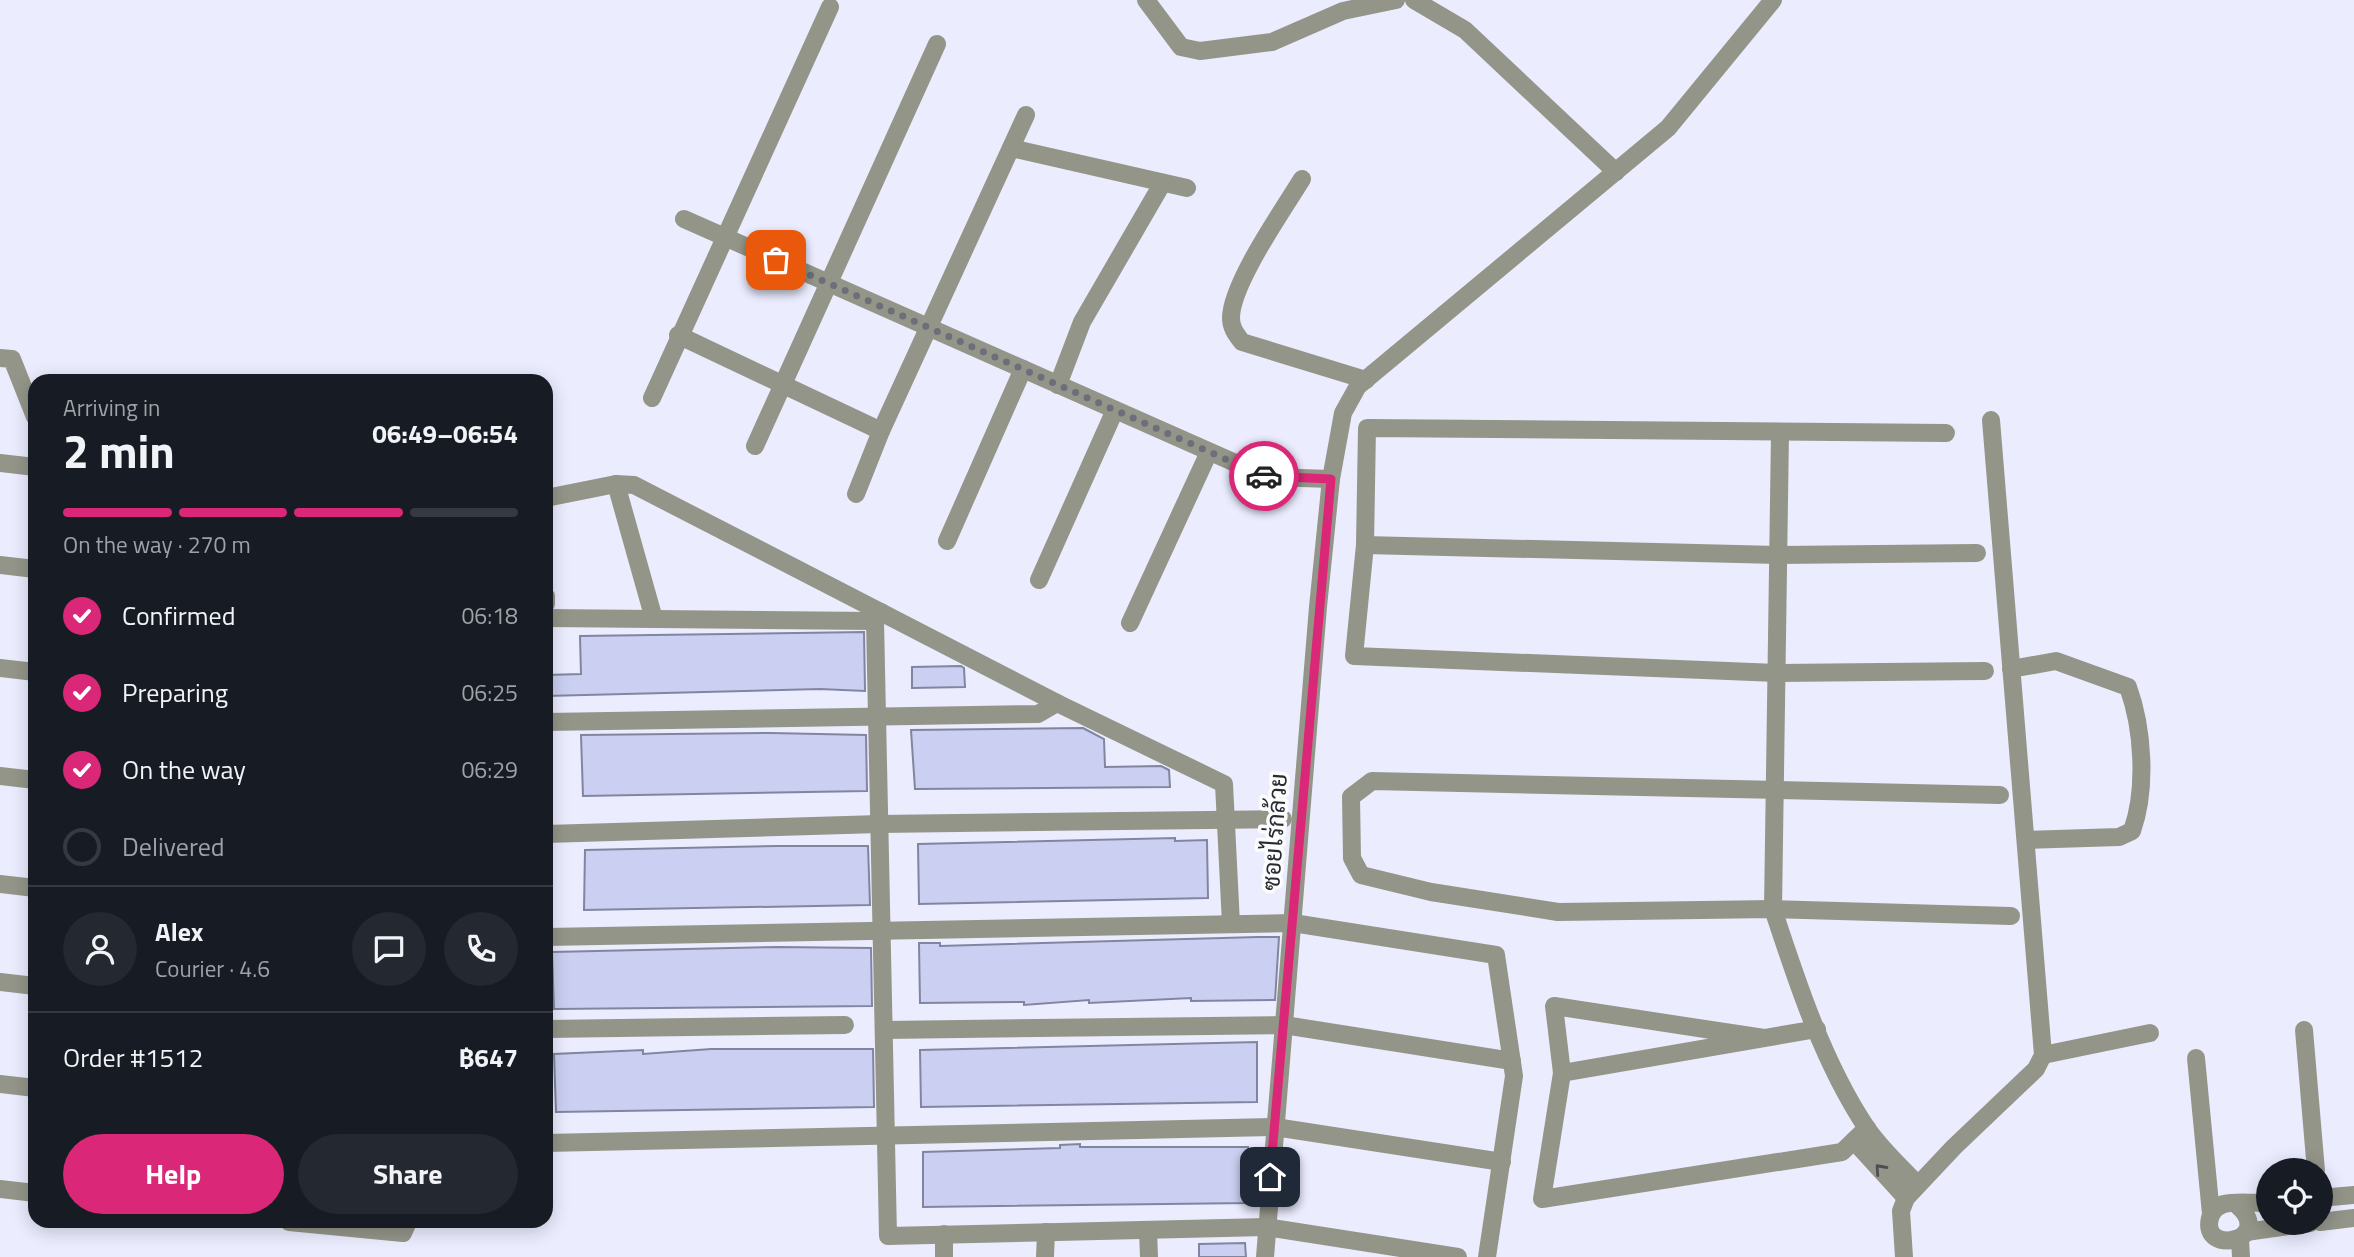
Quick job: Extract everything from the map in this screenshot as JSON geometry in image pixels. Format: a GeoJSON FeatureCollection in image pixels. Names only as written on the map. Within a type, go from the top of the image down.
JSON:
{"type":"FeatureCollection","features":[{"type":"Feature","properties":{"kind":"street"},"geometry":{"type":"LineString","coordinates":[[1146,0],[1181,47],[1200,51],[1272,42],[1343,11],[1396,0]]}},
{"type":"Feature","properties":{"kind":"street"},"geometry":{"type":"LineString","coordinates":[[1414,0],[1465,30],[1616,172]]}},
{"type":"Feature","properties":{"kind":"street"},"geometry":{"type":"LineString","coordinates":[[1302,179],[1249,265],[1231,316],[1233,331],[1242,342],[1366,380],[1668,128],[1773,0]]}},
{"type":"Feature","properties":{"kind":"street"},"geometry":{"type":"LineString","coordinates":[[652,398],[678,335],[831,7]]}},
{"type":"Feature","properties":{"kind":"street"},"geometry":{"type":"LineString","coordinates":[[755,446],[937,44]]}},
{"type":"Feature","properties":{"kind":"street"},"geometry":{"type":"LineString","coordinates":[[856,494],[881,431],[1026,115]]}},
{"type":"Feature","properties":{"kind":"street"},"geometry":{"type":"LineString","coordinates":[[1011,148],[1186,188]]}},
{"type":"Feature","properties":{"kind":"street"},"geometry":{"type":"LineString","coordinates":[[1058,385],[1082,322],[1162,184]]}},
{"type":"Feature","properties":{"kind":"street"},"geometry":{"type":"LineString","coordinates":[[684,219],[1267,477],[1331,479]]}},
{"type":"Feature","properties":{"kind":"street"},"geometry":{"type":"LineString","coordinates":[[678,335],[881,431]]}},
{"type":"Feature","properties":{"kind":"street"},"geometry":{"type":"LineString","coordinates":[[0,358],[12,359],[28,399]]}},
{"type":"Feature","properties":{"kind":"street"},"geometry":{"type":"LineString","coordinates":[[947,541],[1023,369]]}},
{"type":"Feature","properties":{"kind":"street","name":"ซอยไร่กล้วย"},"geometry":{"type":"LineString","coordinates":[[1265,1257],[1331,479],[1343,412],[1358,386],[1366,380]]}},
{"type":"Feature","properties":{"kind":"street"},"geometry":{"type":"LineString","coordinates":[[1039,580],[1115,410]]}},
{"type":"Feature","properties":{"kind":"street"},"geometry":{"type":"LineString","coordinates":[[1904,1257],[1901,1211],[1911,1191],[2036,1069],[2043,1055],[1991,420]]}},
{"type":"Feature","properties":{"kind":"street"},"geometry":{"type":"LineString","coordinates":[[1946,433],[1367,428],[1365,545],[1354,656],[1777,673],[1985,671]]}},
{"type":"Feature","properties":{"kind":"street"},"geometry":{"type":"LineString","coordinates":[[1780,433],[1773,909],[1794,972],[1861,1135],[1911,1191]]}},
{"type":"Feature","properties":{"kind":"street"},"geometry":{"type":"LineString","coordinates":[[1130,623],[1209,452]]}},
{"type":"Feature","properties":{"kind":"street"},"geometry":{"type":"LineString","coordinates":[[0,463],[28,466]]}},
{"type":"Feature","properties":{"kind":"street"},"geometry":{"type":"LineString","coordinates":[[553,497],[616,484],[634,485],[878,617],[1224,784],[1228,819],[1231,923]]}},
{"type":"Feature","properties":{"kind":"street"},"geometry":{"type":"LineString","coordinates":[[616,484],[654,619]]}},
{"type":"Feature","properties":{"kind":"street"},"geometry":{"type":"LineString","coordinates":[[1365,545],[1778,555],[1976,553]]}},
{"type":"Feature","properties":{"kind":"street"},"geometry":{"type":"LineString","coordinates":[[0,565],[28,568]]}},
{"type":"Feature","properties":{"kind":"street"},"geometry":{"type":"LineString","coordinates":[[553,618],[878,617]]}},
{"type":"Feature","properties":{"kind":"street"},"geometry":{"type":"LineString","coordinates":[[878,617],[877,717],[888,1236],[1266,1227],[1383,1251],[1458,1257]]}},
{"type":"Feature","properties":{"kind":"street"},"geometry":{"type":"LineString","coordinates":[[2011,669],[2056,661],[2128,688],[2138,734],[2140,792],[2132,831],[2119,837],[2026,840]]}},
{"type":"Feature","properties":{"kind":"street"},"geometry":{"type":"LineString","coordinates":[[0,668],[28,671]]}},
{"type":"Feature","properties":{"kind":"street"},"geometry":{"type":"LineString","coordinates":[[553,722],[1038,714],[1058,703]]}},
{"type":"Feature","properties":{"kind":"street"},"geometry":{"type":"LineString","coordinates":[[0,776],[28,779]]}},
{"type":"Feature","properties":{"kind":"street"},"geometry":{"type":"LineString","coordinates":[[2000,794],[1774,792],[1372,781],[1351,797],[1352,858],[1360,875],[1432,892],[1558,912],[1773,909],[2011,916]]}},
{"type":"Feature","properties":{"kind":"street"},"geometry":{"type":"LineString","coordinates":[[553,834],[879,824],[1283,819]]}},
{"type":"Feature","properties":{"kind":"street"},"geometry":{"type":"LineString","coordinates":[[0,884],[28,887]]}},
{"type":"Feature","properties":{"kind":"street"},"geometry":{"type":"LineString","coordinates":[[553,937],[1293,923],[1496,955],[1514,1076],[1488,1257]]}},
{"type":"Feature","properties":{"kind":"street"},"geometry":{"type":"LineString","coordinates":[[0,982],[28,985]]}},
{"type":"Feature","properties":{"kind":"street"},"geometry":{"type":"LineString","coordinates":[[1764,1038],[1554,1006],[1562,1073],[1542,1199],[1842,1152],[1861,1135]]}},
{"type":"Feature","properties":{"kind":"street"},"geometry":{"type":"LineString","coordinates":[[553,1029],[845,1025]]}},
{"type":"Feature","properties":{"kind":"street"},"geometry":{"type":"LineString","coordinates":[[884,1030],[1283,1025],[1512,1061]]}},
{"type":"Feature","properties":{"kind":"street"},"geometry":{"type":"LineString","coordinates":[[1562,1073],[1817,1028]]}},
{"type":"Feature","properties":{"kind":"street"},"geometry":{"type":"LineString","coordinates":[[2304,1030],[2315,1158]]}},
{"type":"Feature","properties":{"kind":"street"},"geometry":{"type":"LineString","coordinates":[[2043,1055],[2150,1033]]}},
{"type":"Feature","properties":{"kind":"street"},"geometry":{"type":"LineString","coordinates":[[2196,1058],[2214,1257]]}},
{"type":"Feature","properties":{"kind":"street"},"geometry":{"type":"LineString","coordinates":[[0,1084],[28,1087]]}},
{"type":"Feature","properties":{"kind":"street"},"geometry":{"type":"LineString","coordinates":[[553,1143],[1275,1126],[1502,1161]]}},
{"type":"Feature","properties":{"kind":"street"},"geometry":{"type":"LineString","coordinates":[[0,1189],[28,1192]]}},
{"type":"Feature","properties":{"kind":"street"},"geometry":{"type":"LineString","coordinates":[[2333,1197],[2354,1195]]}},
{"type":"Feature","properties":{"kind":"street"},"geometry":{"type":"LineString","coordinates":[[2211,1214],[2218,1206],[2227,1203],[2256,1203]]}},
{"type":"Feature","properties":{"kind":"street"},"geometry":{"type":"LineString","coordinates":[[2237,1205],[2245,1212],[2248,1222],[2242,1243]]}},
{"type":"Feature","properties":{"kind":"street"},"geometry":{"type":"LineString","coordinates":[[2333,1220],[2354,1218]]}},
{"type":"Feature","properties":{"kind":"street"},"geometry":{"type":"LineString","coordinates":[[351,1228],[403,1233],[405,1228]]}},
{"type":"Feature","properties":{"kind":"street"},"geometry":{"type":"LineString","coordinates":[[1148,1230],[1149,1257]]}},
{"type":"Feature","properties":{"kind":"street"},"geometry":{"type":"LineString","coordinates":[[1045,1257],[1046,1232]]}},
{"type":"Feature","properties":{"kind":"street"},"geometry":{"type":"LineString","coordinates":[[944,1234],[944,1257]]}},
{"type":"Feature","properties":{"kind":"street"},"geometry":{"type":"LineString","coordinates":[[2212,1234],[2220,1240],[2242,1243],[2269,1235]]}},
{"type":"Feature","properties":{"kind":"building"},"geometry":{"type":"Polygon","coordinates":[[[864,632],[865,691],[820,689],[553,696],[553,675],[581,674],[580,636],[864,632]]]}},
{"type":"Feature","properties":{"kind":"building"},"geometry":{"type":"Polygon","coordinates":[[[912,667],[964,668],[965,687],[912,688],[912,667]]]}},
{"type":"Feature","properties":{"kind":"building"},"geometry":{"type":"Polygon","coordinates":[[[1083,728],[1104,739],[1105,767],[1161,766],[1169,770],[1170,787],[915,789],[911,730],[1083,728]]]}},
{"type":"Feature","properties":{"kind":"building"},"geometry":{"type":"Polygon","coordinates":[[[581,735],[866,735],[867,791],[583,796],[581,735]]]}},
{"type":"Feature","properties":{"kind":"building"},"geometry":{"type":"Polygon","coordinates":[[[1175,838],[1175,841],[1207,840],[1208,898],[919,904],[918,844],[1175,838]]]}},
{"type":"Feature","properties":{"kind":"building"},"geometry":{"type":"Polygon","coordinates":[[[868,846],[870,905],[584,910],[585,850],[868,846]]]}},
{"type":"Feature","properties":{"kind":"building"},"geometry":{"type":"Polygon","coordinates":[[[1279,937],[1275,1000],[1191,1001],[1191,998],[1089,1003],[1089,1000],[1024,1005],[1024,1002],[920,1003],[919,943],[940,943],[940,946],[1279,937]]]}},
{"type":"Feature","properties":{"kind":"building"},"geometry":{"type":"Polygon","coordinates":[[[777,947],[871,948],[872,1006],[554,1009],[553,952],[777,947]]]}},
{"type":"Feature","properties":{"kind":"building"},"geometry":{"type":"Polygon","coordinates":[[[1257,1042],[1257,1102],[921,1107],[920,1050],[1257,1042]]]}},
{"type":"Feature","properties":{"kind":"building"},"geometry":{"type":"Polygon","coordinates":[[[711,1049],[873,1049],[874,1107],[556,1112],[554,1054],[643,1050],[643,1054],[711,1049]]]}},
{"type":"Feature","properties":{"kind":"building"},"geometry":{"type":"Polygon","coordinates":[[[1080,1144],[1080,1147],[1248,1147],[1250,1203],[923,1207],[923,1152],[1060,1148],[1060,1145],[1080,1144]]]}},
{"type":"Feature","properties":{"kind":"building"},"geometry":{"type":"Polygon","coordinates":[[[1245,1243],[1246,1257],[1199,1257],[1199,1244],[1245,1243]]]}},
{"type":"Feature","properties":{"kind":"way so far"},"geometry":{"type":"LineString","coordinates":[[776,260],[1264,476]]}},
{"type":"Feature","properties":{"kind":"route"},"geometry":{"type":"LineString","coordinates":[[1264,476],[1331,479],[1270,1177]]}}]}
